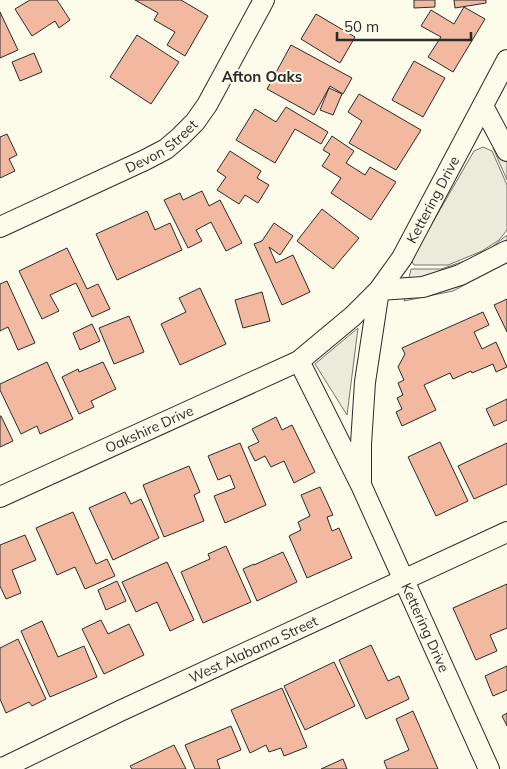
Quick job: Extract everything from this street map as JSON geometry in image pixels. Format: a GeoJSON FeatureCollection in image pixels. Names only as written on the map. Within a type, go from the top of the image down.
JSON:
{"type":"FeatureCollection","features":[{"type":"Feature","properties":{"kind":"street","name":"Devon Street"},"geometry":{"type":"LineString","coordinates":[[0,227],[145,160],[166,149],[180,137],[195,122],[207,105],[264,0]]}},
{"type":"Feature","properties":{"kind":"street","name":"Kettering Drive"},"geometry":{"type":"LineString","coordinates":[[489,769],[360,486],[299,361],[353,316],[379,290],[402,258],[507,60]]}},
{"type":"Feature","properties":{"kind":"street"},"geometry":{"type":"LineString","coordinates":[[483,106],[507,151]]}},
{"type":"Feature","properties":{"kind":"street"},"geometry":{"type":"LineString","coordinates":[[379,290],[423,287],[460,275],[507,251]]}},
{"type":"Feature","properties":{"kind":"street","name":"Kettering Drive"},"geometry":{"type":"LineString","coordinates":[[360,486],[365,382],[379,290]]}},
{"type":"Feature","properties":{"kind":"street","name":"Oakshire Drive"},"geometry":{"type":"LineString","coordinates":[[0,497],[299,361]]}},
{"type":"Feature","properties":{"kind":"street","name":"West Alabama Street"},"geometry":{"type":"LineString","coordinates":[[0,768],[146,698],[507,532]]}},
{"type":"Feature","properties":{"kind":"shaded area"},"geometry":{"type":"Polygon","coordinates":[[[507,131],[507,180],[493,148],[507,131]]]}},
{"type":"Feature","properties":{"kind":"shaded area"},"geometry":{"type":"Polygon","coordinates":[[[483,147],[492,151],[507,185],[507,230],[499,240],[482,251],[448,265],[414,265],[411,260],[474,151],[483,147]]]}},
{"type":"Feature","properties":{"kind":"shaded area"},"geometry":{"type":"Polygon","coordinates":[[[507,235],[507,263],[453,291],[404,301],[411,269],[441,269],[482,255],[507,235]]]}},
{"type":"Feature","properties":{"kind":"shaded area"},"geometry":{"type":"Polygon","coordinates":[[[358,328],[347,415],[315,364],[358,328]]]}},
{"type":"Feature","properties":{"kind":"building"},"geometry":{"type":"Polygon","coordinates":[[[30,0],[57,0],[70,20],[59,28],[55,21],[32,36],[15,9],[30,0]]]}},
{"type":"Feature","properties":{"kind":"building"},"geometry":{"type":"Polygon","coordinates":[[[135,0],[181,0],[208,16],[185,56],[167,45],[175,32],[154,20],[158,13],[135,0]]]}},
{"type":"Feature","properties":{"kind":"building"},"geometry":{"type":"Polygon","coordinates":[[[414,0],[435,0],[435,7],[414,8],[414,0]]]}},
{"type":"Feature","properties":{"kind":"building"},"geometry":{"type":"Polygon","coordinates":[[[454,0],[486,0],[486,3],[455,8],[454,0]]]}},
{"type":"Feature","properties":{"kind":"building"},"geometry":{"type":"Polygon","coordinates":[[[464,7],[485,19],[453,72],[428,57],[441,37],[421,26],[431,10],[454,24],[464,7]]]}},
{"type":"Feature","properties":{"kind":"building"},"geometry":{"type":"Polygon","coordinates":[[[0,12],[18,50],[0,58],[0,12]]]}},
{"type":"Feature","properties":{"kind":"building"},"geometry":{"type":"Polygon","coordinates":[[[316,14],[355,37],[340,63],[301,39],[316,14]]]}},
{"type":"Feature","properties":{"kind":"building"},"geometry":{"type":"Polygon","coordinates":[[[137,35],[179,62],[151,104],[110,77],[137,35]]]}},
{"type":"Feature","properties":{"kind":"building"},"geometry":{"type":"Polygon","coordinates":[[[291,45],[352,78],[343,94],[330,86],[314,115],[267,89],[291,45]]]}},
{"type":"Feature","properties":{"kind":"building"},"geometry":{"type":"Polygon","coordinates":[[[34,53],[42,72],[20,81],[12,62],[34,53]]]}},
{"type":"Feature","properties":{"kind":"building"},"geometry":{"type":"Polygon","coordinates":[[[414,61],[445,78],[423,117],[392,100],[414,61]]]}},
{"type":"Feature","properties":{"kind":"building"},"geometry":{"type":"Polygon","coordinates":[[[329,88],[342,94],[333,115],[320,110],[329,88]]]}},
{"type":"Feature","properties":{"kind":"building"},"geometry":{"type":"Polygon","coordinates":[[[359,94],[421,130],[396,170],[349,143],[362,121],[348,112],[359,94]]]}},
{"type":"Feature","properties":{"kind":"building"},"geometry":{"type":"Polygon","coordinates":[[[286,107],[328,132],[321,144],[295,129],[275,163],[236,140],[255,109],[276,122],[286,107]]]}},
{"type":"Feature","properties":{"kind":"building"},"geometry":{"type":"Polygon","coordinates":[[[7,134],[17,155],[9,159],[15,171],[0,178],[0,137],[7,134]]]}},
{"type":"Feature","properties":{"kind":"building"},"geometry":{"type":"Polygon","coordinates":[[[332,136],[354,151],[346,163],[365,175],[370,167],[396,182],[371,220],[331,193],[341,178],[322,166],[330,154],[323,150],[332,136]]]}},
{"type":"Feature","properties":{"kind":"building"},"geometry":{"type":"Polygon","coordinates":[[[230,151],[261,171],[257,178],[269,185],[258,203],[245,195],[239,204],[217,190],[226,177],[217,171],[230,151]]]}},
{"type":"Feature","properties":{"kind":"building"},"geometry":{"type":"Polygon","coordinates":[[[202,191],[209,206],[220,200],[242,243],[226,251],[211,222],[196,230],[202,241],[188,248],[164,200],[180,193],[183,200],[202,191]]]}},
{"type":"Feature","properties":{"kind":"building"},"geometry":{"type":"Polygon","coordinates":[[[322,209],[359,238],[333,269],[297,241],[322,209]]]}},
{"type":"Feature","properties":{"kind":"building"},"geometry":{"type":"Polygon","coordinates":[[[147,211],[155,230],[170,223],[182,250],[117,280],[96,234],[147,211]]]}},
{"type":"Feature","properties":{"kind":"building"},"geometry":{"type":"Polygon","coordinates":[[[274,223],[293,236],[280,255],[269,247],[276,263],[293,255],[310,292],[282,305],[254,244],[262,241],[274,223]]]}},
{"type":"Feature","properties":{"kind":"building"},"geometry":{"type":"Polygon","coordinates":[[[67,248],[87,289],[98,284],[110,309],[92,317],[76,283],[50,295],[59,311],[42,319],[19,271],[67,248]]]}},
{"type":"Feature","properties":{"kind":"building"},"geometry":{"type":"Polygon","coordinates":[[[7,281],[35,343],[18,350],[8,327],[0,331],[0,284],[7,281]]]}},
{"type":"Feature","properties":{"kind":"building"},"geometry":{"type":"Polygon","coordinates":[[[200,288],[226,344],[180,365],[161,324],[186,312],[179,298],[200,288]]]}},
{"type":"Feature","properties":{"kind":"building"},"geometry":{"type":"Polygon","coordinates":[[[262,292],[270,321],[243,328],[235,300],[262,292]]]}},
{"type":"Feature","properties":{"kind":"building"},"geometry":{"type":"Polygon","coordinates":[[[507,299],[507,332],[494,305],[507,299]]]}},
{"type":"Feature","properties":{"kind":"building"},"geometry":{"type":"Polygon","coordinates":[[[483,312],[489,325],[474,332],[482,349],[496,342],[507,367],[496,372],[493,364],[453,379],[450,373],[424,385],[436,410],[402,426],[396,412],[402,409],[397,398],[403,395],[398,383],[404,380],[398,367],[405,354],[402,348],[483,312]]]}},
{"type":"Feature","properties":{"kind":"building"},"geometry":{"type":"Polygon","coordinates":[[[129,316],[144,352],[114,364],[99,328],[129,316]]]}},
{"type":"Feature","properties":{"kind":"building"},"geometry":{"type":"Polygon","coordinates":[[[92,324],[100,341],[80,350],[73,333],[92,324]]]}},
{"type":"Feature","properties":{"kind":"building"},"geometry":{"type":"Polygon","coordinates":[[[47,362],[73,419],[40,434],[37,426],[21,434],[0,390],[0,384],[47,362]]]}},
{"type":"Feature","properties":{"kind":"building"},"geometry":{"type":"Polygon","coordinates":[[[103,362],[116,389],[91,401],[94,407],[79,414],[62,377],[78,369],[79,372],[103,362]]]}},
{"type":"Feature","properties":{"kind":"building"},"geometry":{"type":"Polygon","coordinates":[[[507,399],[507,420],[494,426],[486,409],[507,399]]]}},
{"type":"Feature","properties":{"kind":"building"},"geometry":{"type":"Polygon","coordinates":[[[0,416],[13,441],[0,447],[0,416]]]}},
{"type":"Feature","properties":{"kind":"building"},"geometry":{"type":"Polygon","coordinates":[[[276,417],[282,430],[292,425],[315,472],[294,483],[284,461],[271,467],[265,456],[255,461],[248,447],[259,442],[252,429],[276,417]]]}},
{"type":"Feature","properties":{"kind":"building"},"geometry":{"type":"Polygon","coordinates":[[[440,442],[468,501],[436,516],[408,457],[440,442]]]}},
{"type":"Feature","properties":{"kind":"building"},"geometry":{"type":"Polygon","coordinates":[[[240,443],[266,505],[225,523],[214,496],[235,488],[230,475],[218,480],[208,456],[240,443]]]}},
{"type":"Feature","properties":{"kind":"building"},"geometry":{"type":"Polygon","coordinates":[[[507,443],[507,484],[474,499],[458,466],[507,443]]]}},
{"type":"Feature","properties":{"kind":"building"},"geometry":{"type":"Polygon","coordinates":[[[189,466],[200,492],[194,495],[204,521],[164,537],[143,485],[189,466]]]}},
{"type":"Feature","properties":{"kind":"building"},"geometry":{"type":"Polygon","coordinates":[[[320,487],[333,515],[327,517],[332,531],[339,528],[352,558],[307,578],[289,536],[301,530],[298,522],[310,516],[301,495],[320,487]]]}},
{"type":"Feature","properties":{"kind":"building"},"geometry":{"type":"Polygon","coordinates":[[[125,492],[131,504],[141,499],[159,538],[113,560],[89,508],[125,492]]]}},
{"type":"Feature","properties":{"kind":"building"},"geometry":{"type":"Polygon","coordinates":[[[73,512],[96,564],[107,559],[115,576],[85,589],[75,567],[57,575],[36,528],[73,512]]]}},
{"type":"Feature","properties":{"kind":"building"},"geometry":{"type":"Polygon","coordinates":[[[25,535],[36,560],[12,570],[21,593],[6,599],[0,586],[0,545],[25,535]]]}},
{"type":"Feature","properties":{"kind":"building"},"geometry":{"type":"Polygon","coordinates":[[[226,546],[251,602],[203,623],[181,572],[210,559],[208,554],[226,546]]]}},
{"type":"Feature","properties":{"kind":"building"},"geometry":{"type":"Polygon","coordinates":[[[283,552],[297,582],[257,601],[243,569],[283,552]]]}},
{"type":"Feature","properties":{"kind":"building"},"geometry":{"type":"Polygon","coordinates":[[[167,562],[194,620],[170,631],[157,602],[136,612],[122,582],[167,562]]]}},
{"type":"Feature","properties":{"kind":"building"},"geometry":{"type":"Polygon","coordinates":[[[117,581],[126,601],[106,610],[98,590],[117,581]]]}},
{"type":"Feature","properties":{"kind":"building"},"geometry":{"type":"Polygon","coordinates":[[[507,584],[507,628],[490,635],[497,651],[476,660],[453,608],[507,584]]]}},
{"type":"Feature","properties":{"kind":"building"},"geometry":{"type":"Polygon","coordinates":[[[101,620],[108,634],[129,624],[144,655],[104,674],[82,629],[101,620]]]}},
{"type":"Feature","properties":{"kind":"building"},"geometry":{"type":"Polygon","coordinates":[[[42,621],[58,657],[84,646],[97,677],[50,697],[21,631],[42,621]]]}},
{"type":"Feature","properties":{"kind":"building"},"geometry":{"type":"Polygon","coordinates":[[[18,639],[46,699],[32,706],[29,702],[6,713],[0,699],[0,648],[18,639]]]}},
{"type":"Feature","properties":{"kind":"building"},"geometry":{"type":"Polygon","coordinates":[[[371,645],[388,681],[399,676],[409,699],[366,719],[339,660],[371,645]]]}},
{"type":"Feature","properties":{"kind":"building"},"geometry":{"type":"Polygon","coordinates":[[[334,662],[355,706],[305,730],[284,686],[334,662]]]}},
{"type":"Feature","properties":{"kind":"building"},"geometry":{"type":"Polygon","coordinates":[[[507,666],[507,690],[493,696],[485,676],[507,666]]]}},
{"type":"Feature","properties":{"kind":"building"},"geometry":{"type":"Polygon","coordinates":[[[282,688],[307,747],[284,756],[281,748],[269,752],[266,745],[250,753],[231,710],[282,688]]]}},
{"type":"Feature","properties":{"kind":"building"},"geometry":{"type":"Polygon","coordinates":[[[413,711],[438,769],[387,769],[384,761],[409,750],[396,719],[413,711]]]}},
{"type":"Feature","properties":{"kind":"building"},"geometry":{"type":"Polygon","coordinates":[[[507,713],[507,726],[502,716],[507,713]]]}},
{"type":"Feature","properties":{"kind":"building"},"geometry":{"type":"Polygon","coordinates":[[[231,726],[241,750],[217,760],[220,769],[195,769],[185,745],[231,726]]]}},
{"type":"Feature","properties":{"kind":"building"},"geometry":{"type":"Polygon","coordinates":[[[174,745],[186,769],[132,769],[130,766],[174,745]]]}},
{"type":"Feature","properties":{"kind":"building"},"geometry":{"type":"Polygon","coordinates":[[[343,759],[347,769],[321,769],[343,759]]]}},
{"type":"Feature","properties":{"kind":"district","name":"Afton Oaks"},"geometry":{"type":"Point","coordinates":[262,76]}}]}
